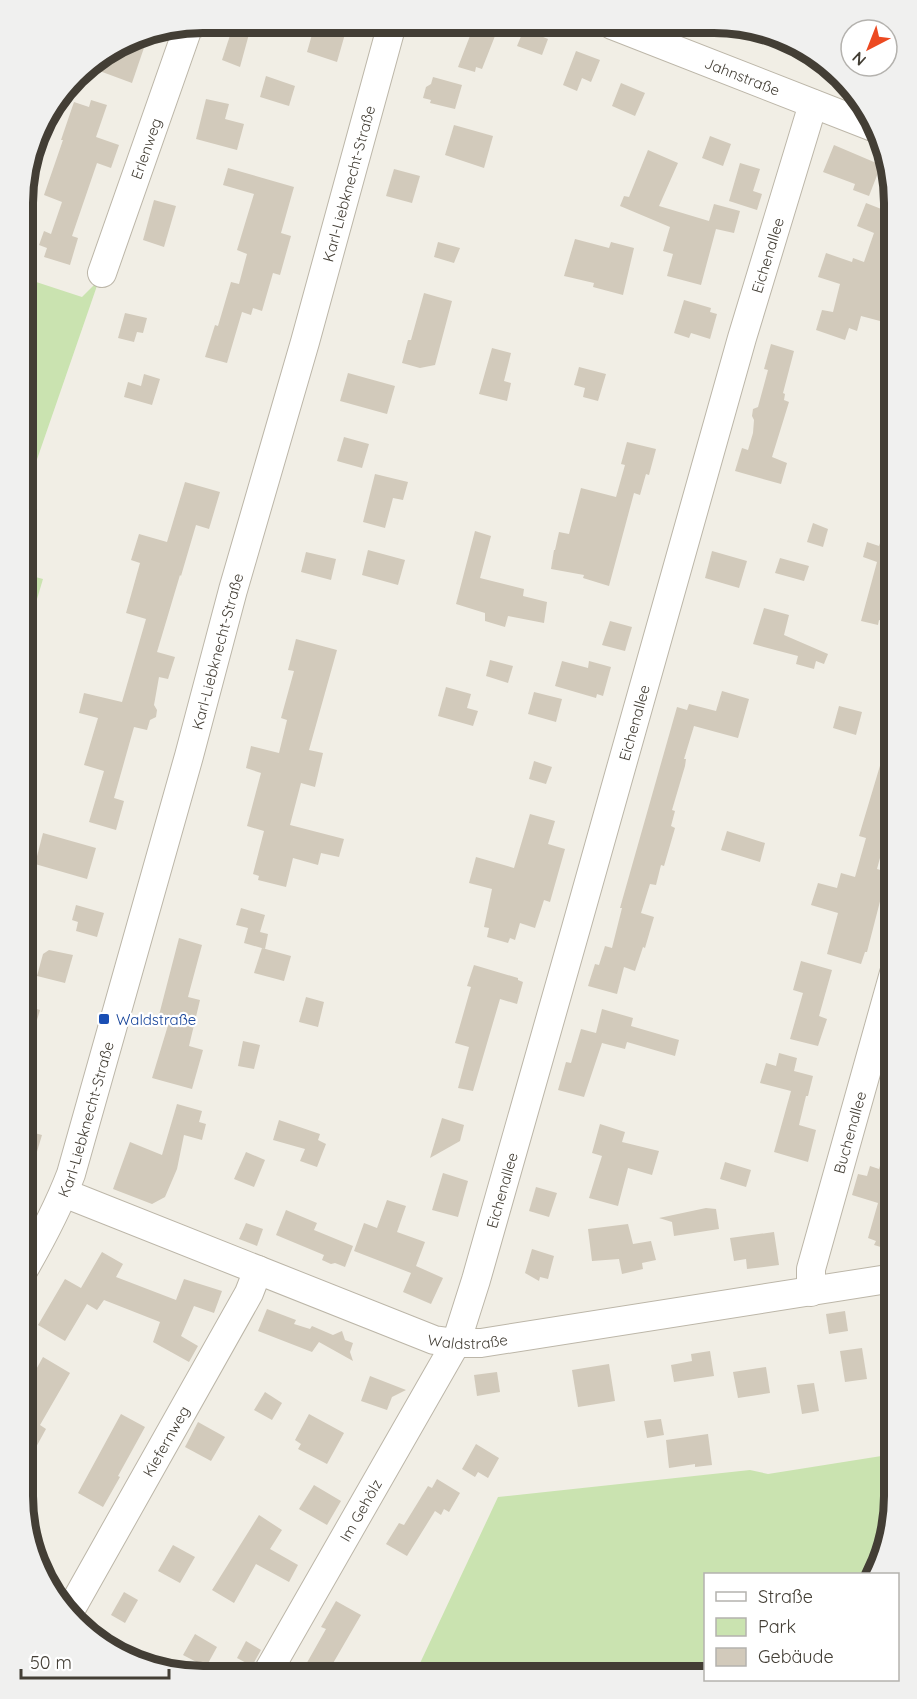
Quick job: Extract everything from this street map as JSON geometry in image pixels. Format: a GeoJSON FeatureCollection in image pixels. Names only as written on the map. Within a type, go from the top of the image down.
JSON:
{"type":"FeatureCollection","features":[{"type":"Feature","properties":{"kind":"street","name":"Karl-Liebknecht-Straße"},"geometry":{"type":"LineString","coordinates":[[33,1254],[64,1193],[71,1174],[390,33]]}},
{"type":"Feature","properties":{"kind":"street","name":"Jahnstraße"},"geometry":{"type":"LineString","coordinates":[[632,33],[863,123]]}},
{"type":"Feature","properties":{"kind":"street","name":"Erlenweg"},"geometry":{"type":"LineString","coordinates":[[102,273],[186,34]]}},
{"type":"Feature","properties":{"kind":"street","name":"Eichenallee"},"geometry":{"type":"LineString","coordinates":[[456,1343],[745,329],[813,104]]}},
{"type":"Feature","properties":{"kind":"street","name":"Buchenallee"},"geometry":{"type":"LineString","coordinates":[[811,1292],[811,1269],[884,1009]]}},
{"type":"Feature","properties":{"kind":"street","name":"Waldstraße"},"geometry":{"type":"LineString","coordinates":[[64,1193],[434,1340],[456,1343],[511,1338],[884,1280]]}},
{"type":"Feature","properties":{"kind":"street","name":"Kiefernweg"},"geometry":{"type":"LineString","coordinates":[[73,1605],[249,1293],[258,1270]]}},
{"type":"Feature","properties":{"kind":"street","name":"Im Gehölz"},"geometry":{"type":"LineString","coordinates":[[271,1666],[456,1343]]}},
{"type":"Feature","properties":{"kind":"green space"},"geometry":{"type":"Polygon","coordinates":[[[99,280],[33,471],[33,281],[82,297],[99,280]]]}},
{"type":"Feature","properties":{"kind":"green space"},"geometry":{"type":"Polygon","coordinates":[[[33,576],[43,579],[33,612],[33,576]]]}},
{"type":"Feature","properties":{"kind":"green space"},"geometry":{"type":"Polygon","coordinates":[[[884,1456],[883,1518],[878,1540],[865,1573],[704,1573],[704,1666],[419,1666],[498,1497],[750,1470],[768,1474],[884,1456]]]}},
{"type":"Feature","properties":{"kind":"building"},"geometry":{"type":"Polygon","coordinates":[[[231,33],[249,33],[240,67],[222,60],[231,33]]]}},
{"type":"Feature","properties":{"kind":"building"},"geometry":{"type":"Polygon","coordinates":[[[312,33],[345,34],[337,62],[307,52],[312,33]]]}},
{"type":"Feature","properties":{"kind":"building"},"geometry":{"type":"Polygon","coordinates":[[[471,33],[487,33],[495,36],[482,69],[476,67],[475,72],[458,67],[471,33]]]}},
{"type":"Feature","properties":{"kind":"building"},"geometry":{"type":"Polygon","coordinates":[[[522,33],[534,33],[548,39],[542,55],[517,46],[522,33]]]}},
{"type":"Feature","properties":{"kind":"building"},"geometry":{"type":"Polygon","coordinates":[[[146,43],[132,83],[98,70],[146,43]]]}},
{"type":"Feature","properties":{"kind":"building"},"geometry":{"type":"Polygon","coordinates":[[[576,51],[600,60],[591,82],[582,78],[577,91],[563,85],[576,51]]]}},
{"type":"Feature","properties":{"kind":"building"},"geometry":{"type":"Polygon","coordinates":[[[266,76],[295,86],[289,106],[260,97],[266,76]]]}},
{"type":"Feature","properties":{"kind":"building"},"geometry":{"type":"Polygon","coordinates":[[[433,77],[462,85],[455,109],[430,103],[431,100],[423,98],[426,87],[431,84],[433,77]]]}},
{"type":"Feature","properties":{"kind":"building"},"geometry":{"type":"Polygon","coordinates":[[[621,83],[645,93],[635,116],[612,106],[621,83]]]}},
{"type":"Feature","properties":{"kind":"building"},"geometry":{"type":"Polygon","coordinates":[[[206,99],[229,104],[225,119],[244,124],[237,150],[196,139],[206,99]]]}},
{"type":"Feature","properties":{"kind":"building"},"geometry":{"type":"Polygon","coordinates":[[[91,100],[107,105],[96,137],[119,145],[111,168],[97,163],[72,236],[78,238],[70,265],[44,257],[47,248],[39,245],[44,231],[51,234],[62,202],[44,195],[74,102],[89,107],[91,100]]]}},
{"type":"Feature","properties":{"kind":"building"},"geometry":{"type":"Polygon","coordinates":[[[454,125],[493,136],[484,168],[445,155],[454,125]]]}},
{"type":"Feature","properties":{"kind":"building"},"geometry":{"type":"Polygon","coordinates":[[[710,136],[731,144],[723,166],[702,158],[710,136]]]}},
{"type":"Feature","properties":{"kind":"building"},"geometry":{"type":"Polygon","coordinates":[[[834,145],[879,164],[880,168],[869,196],[853,190],[855,184],[823,172],[834,145]]]}},
{"type":"Feature","properties":{"kind":"building"},"geometry":{"type":"Polygon","coordinates":[[[648,150],[678,163],[659,206],[709,221],[714,204],[740,211],[734,233],[716,229],[701,285],[667,276],[673,254],[663,251],[670,227],[620,206],[624,196],[629,197],[648,150]]]}},
{"type":"Feature","properties":{"kind":"building"},"geometry":{"type":"Polygon","coordinates":[[[740,163],[760,169],[753,191],[762,194],[757,210],[729,201],[740,163]]]}},
{"type":"Feature","properties":{"kind":"building"},"geometry":{"type":"Polygon","coordinates":[[[228,168],[294,187],[281,233],[291,236],[280,275],[273,273],[262,311],[253,308],[251,315],[242,312],[227,363],[205,357],[215,325],[218,326],[231,282],[239,284],[247,254],[237,250],[254,194],[223,185],[228,168]]]}},
{"type":"Feature","properties":{"kind":"building"},"geometry":{"type":"Polygon","coordinates":[[[394,169],[420,176],[412,203],[386,196],[394,169]]]}},
{"type":"Feature","properties":{"kind":"building"},"geometry":{"type":"Polygon","coordinates":[[[154,200],[176,206],[164,247],[143,240],[154,200]]]}},
{"type":"Feature","properties":{"kind":"building"},"geometry":{"type":"Polygon","coordinates":[[[866,203],[884,210],[884,309],[880,321],[861,316],[857,331],[849,328],[845,340],[816,330],[822,310],[833,312],[840,284],[818,277],[826,253],[852,262],[853,258],[864,262],[874,233],[857,226],[866,203]]]}},
{"type":"Feature","properties":{"kind":"building"},"geometry":{"type":"Polygon","coordinates":[[[575,239],[609,248],[611,242],[634,248],[623,295],[593,287],[594,283],[564,276],[575,239]]]}},
{"type":"Feature","properties":{"kind":"building"},"geometry":{"type":"Polygon","coordinates":[[[438,242],[460,248],[454,263],[434,257],[438,242]]]}},
{"type":"Feature","properties":{"kind":"building"},"geometry":{"type":"Polygon","coordinates":[[[424,293],[452,301],[435,365],[420,368],[402,363],[424,293]]]}},
{"type":"Feature","properties":{"kind":"building"},"geometry":{"type":"Polygon","coordinates":[[[684,300],[711,308],[710,312],[717,314],[710,339],[691,333],[689,338],[674,333],[684,300]]]}},
{"type":"Feature","properties":{"kind":"building"},"geometry":{"type":"Polygon","coordinates":[[[125,313],[147,318],[143,333],[137,332],[134,342],[118,338],[125,313]]]}},
{"type":"Feature","properties":{"kind":"building"},"geometry":{"type":"Polygon","coordinates":[[[771,344],[794,351],[783,393],[785,394],[784,400],[789,402],[772,457],[787,463],[781,484],[735,471],[742,448],[748,450],[753,433],[753,409],[758,407],[768,370],[764,369],[771,344]]]}},
{"type":"Feature","properties":{"kind":"building"},"geometry":{"type":"Polygon","coordinates":[[[492,348],[511,353],[504,381],[511,383],[507,401],[479,394],[492,348]]]}},
{"type":"Feature","properties":{"kind":"building"},"geometry":{"type":"Polygon","coordinates":[[[579,367],[606,374],[598,401],[583,397],[585,388],[574,385],[579,367]]]}},
{"type":"Feature","properties":{"kind":"building"},"geometry":{"type":"Polygon","coordinates":[[[348,373],[395,386],[387,414],[340,401],[348,373]]]}},
{"type":"Feature","properties":{"kind":"building"},"geometry":{"type":"Polygon","coordinates":[[[144,374],[160,379],[152,405],[124,397],[128,382],[141,386],[144,374]]]}},
{"type":"Feature","properties":{"kind":"building"},"geometry":{"type":"Polygon","coordinates":[[[344,437],[369,444],[362,468],[337,461],[344,437]]]}},
{"type":"Feature","properties":{"kind":"building"},"geometry":{"type":"Polygon","coordinates":[[[627,442],[656,449],[649,475],[646,474],[640,495],[634,493],[609,586],[583,578],[584,575],[551,569],[559,532],[569,534],[581,488],[616,497],[625,465],[621,464],[627,442]]]}},
{"type":"Feature","properties":{"kind":"building"},"geometry":{"type":"Polygon","coordinates":[[[375,474],[408,482],[403,500],[393,498],[385,528],[363,522],[375,474]]]}},
{"type":"Feature","properties":{"kind":"building"},"geometry":{"type":"Polygon","coordinates":[[[185,482],[220,492],[209,529],[196,525],[180,575],[157,652],[175,657],[168,679],[159,677],[154,705],[157,710],[156,717],[150,720],[147,730],[134,727],[114,798],[124,801],[116,830],[89,822],[104,771],[84,765],[98,718],[79,713],[84,693],[122,702],[146,619],[126,613],[140,563],[131,560],[139,534],[167,542],[185,482]]]}},
{"type":"Feature","properties":{"kind":"building"},"geometry":{"type":"Polygon","coordinates":[[[813,523],[828,529],[823,547],[807,542],[813,523]]]}},
{"type":"Feature","properties":{"kind":"building"},"geometry":{"type":"Polygon","coordinates":[[[475,531],[491,536],[480,578],[524,589],[523,596],[547,602],[544,623],[508,616],[505,627],[485,621],[485,613],[456,604],[475,531]]]}},
{"type":"Feature","properties":{"kind":"building"},"geometry":{"type":"Polygon","coordinates":[[[867,542],[879,546],[880,543],[884,544],[884,621],[879,620],[878,625],[861,621],[877,562],[863,557],[867,542]]]}},
{"type":"Feature","properties":{"kind":"building"},"geometry":{"type":"Polygon","coordinates":[[[368,550],[405,560],[398,585],[362,575],[368,550]]]}},
{"type":"Feature","properties":{"kind":"building"},"geometry":{"type":"Polygon","coordinates":[[[712,551],[747,561],[739,588],[705,578],[712,551]]]}},
{"type":"Feature","properties":{"kind":"building"},"geometry":{"type":"Polygon","coordinates":[[[306,552],[336,559],[331,580],[301,572],[306,552]]]}},
{"type":"Feature","properties":{"kind":"building"},"geometry":{"type":"Polygon","coordinates":[[[780,558],[809,566],[804,581],[775,573],[780,558]]]}},
{"type":"Feature","properties":{"kind":"building"},"geometry":{"type":"Polygon","coordinates":[[[764,608],[789,615],[784,635],[828,654],[824,664],[816,661],[814,669],[796,664],[798,656],[753,644],[764,608]]]}},
{"type":"Feature","properties":{"kind":"building"},"geometry":{"type":"Polygon","coordinates":[[[610,621],[632,627],[625,651],[602,645],[610,621]]]}},
{"type":"Feature","properties":{"kind":"building"},"geometry":{"type":"Polygon","coordinates":[[[296,639],[337,650],[309,750],[323,753],[315,787],[301,783],[290,825],[344,839],[339,857],[321,853],[318,865],[293,858],[286,887],[258,880],[259,876],[253,874],[264,831],[247,826],[261,773],[246,768],[251,746],[279,753],[287,720],[281,718],[294,671],[288,670],[296,639]]]}},
{"type":"Feature","properties":{"kind":"building"},"geometry":{"type":"Polygon","coordinates":[[[490,660],[513,666],[508,683],[486,676],[490,660]]]}},
{"type":"Feature","properties":{"kind":"building"},"geometry":{"type":"Polygon","coordinates":[[[562,661],[588,668],[589,661],[611,667],[603,696],[597,694],[596,698],[555,686],[562,661]]]}},
{"type":"Feature","properties":{"kind":"building"},"geometry":{"type":"Polygon","coordinates":[[[446,687],[471,694],[467,708],[478,711],[473,726],[438,716],[446,687]]]}},
{"type":"Feature","properties":{"kind":"building"},"geometry":{"type":"Polygon","coordinates":[[[722,691],[749,699],[738,738],[694,726],[672,810],[675,811],[671,826],[675,828],[664,866],[661,865],[656,885],[650,884],[641,913],[654,917],[635,971],[624,967],[617,994],[588,986],[595,964],[599,965],[605,946],[612,948],[622,908],[620,908],[677,707],[687,710],[689,704],[716,711],[722,691]]]}},
{"type":"Feature","properties":{"kind":"building"},"geometry":{"type":"Polygon","coordinates":[[[534,692],[562,699],[556,722],[528,714],[534,692]]]}},
{"type":"Feature","properties":{"kind":"building"},"geometry":{"type":"Polygon","coordinates":[[[839,706],[862,712],[856,735],[833,728],[839,706]]]}},
{"type":"Feature","properties":{"kind":"building"},"geometry":{"type":"Polygon","coordinates":[[[882,759],[884,760],[884,843],[877,869],[884,871],[882,877],[884,878],[884,886],[867,952],[861,964],[827,954],[838,913],[811,905],[818,883],[837,888],[841,873],[855,877],[866,838],[859,836],[882,759]]]}},
{"type":"Feature","properties":{"kind":"building"},"geometry":{"type":"Polygon","coordinates":[[[534,761],[552,767],[546,784],[529,779],[534,761]]]}},
{"type":"Feature","properties":{"kind":"building"},"geometry":{"type":"Polygon","coordinates":[[[530,814],[555,821],[548,844],[565,849],[550,902],[544,900],[535,928],[520,923],[515,940],[510,938],[508,943],[487,937],[489,928],[484,927],[492,889],[469,883],[476,857],[514,868],[530,814]]]}},
{"type":"Feature","properties":{"kind":"building"},"geometry":{"type":"Polygon","coordinates":[[[727,831],[765,843],[760,862],[721,850],[727,831]]]}},
{"type":"Feature","properties":{"kind":"building"},"geometry":{"type":"Polygon","coordinates":[[[43,833],[96,848],[87,879],[35,864],[43,833]]]}},
{"type":"Feature","properties":{"kind":"building"},"geometry":{"type":"Polygon","coordinates":[[[76,905],[104,913],[97,937],[76,931],[78,922],[72,920],[76,905]]]}},
{"type":"Feature","properties":{"kind":"building"},"geometry":{"type":"Polygon","coordinates":[[[241,908],[265,915],[260,932],[268,934],[265,949],[244,943],[248,928],[236,925],[241,908]]]}},
{"type":"Feature","properties":{"kind":"building"},"geometry":{"type":"Polygon","coordinates":[[[179,938],[202,945],[188,997],[200,1000],[189,1046],[203,1050],[192,1089],[152,1078],[169,1022],[158,1019],[179,938]]]}},
{"type":"Feature","properties":{"kind":"building"},"geometry":{"type":"Polygon","coordinates":[[[262,948],[291,956],[284,981],[254,973],[262,948]]]}},
{"type":"Feature","properties":{"kind":"building"},"geometry":{"type":"Polygon","coordinates":[[[49,950],[73,955],[65,983],[37,976],[43,954],[49,950]]]}},
{"type":"Feature","properties":{"kind":"building"},"geometry":{"type":"Polygon","coordinates":[[[801,961],[832,970],[819,1016],[827,1019],[818,1046],[790,1039],[803,993],[793,990],[801,961]]]}},
{"type":"Feature","properties":{"kind":"building"},"geometry":{"type":"Polygon","coordinates":[[[474,965],[518,978],[523,982],[517,1004],[500,999],[473,1091],[458,1088],[469,1047],[455,1043],[471,987],[467,986],[474,965]]]}},
{"type":"Feature","properties":{"kind":"building"},"geometry":{"type":"Polygon","coordinates":[[[306,997],[324,1002],[318,1027],[299,1022],[306,997]]]}},
{"type":"Feature","properties":{"kind":"building"},"geometry":{"type":"Polygon","coordinates":[[[33,1008],[40,1010],[33,1034],[33,1008]]]}},
{"type":"Feature","properties":{"kind":"building"},"geometry":{"type":"Polygon","coordinates":[[[602,1009],[633,1018],[631,1026],[679,1040],[675,1056],[627,1042],[625,1049],[602,1043],[584,1097],[558,1090],[566,1062],[571,1063],[581,1029],[596,1033],[602,1009]]]}},
{"type":"Feature","properties":{"kind":"building"},"geometry":{"type":"Polygon","coordinates":[[[243,1041],[260,1045],[254,1069],[238,1066],[243,1041]]]}},
{"type":"Feature","properties":{"kind":"building"},"geometry":{"type":"Polygon","coordinates":[[[779,1053],[797,1058],[794,1071],[813,1076],[799,1125],[816,1130],[808,1162],[774,1152],[791,1091],[760,1083],[766,1063],[776,1066],[779,1053]]]}},
{"type":"Feature","properties":{"kind":"building"},"geometry":{"type":"Polygon","coordinates":[[[177,1104],[202,1111],[199,1122],[206,1124],[202,1140],[184,1135],[177,1169],[165,1197],[152,1204],[113,1189],[130,1142],[162,1155],[177,1104]]]}},
{"type":"Feature","properties":{"kind":"building"},"geometry":{"type":"Polygon","coordinates":[[[442,1118],[464,1125],[460,1141],[430,1158],[442,1118]]]}},
{"type":"Feature","properties":{"kind":"building"},"geometry":{"type":"Polygon","coordinates":[[[279,1120],[320,1134],[318,1140],[326,1144],[317,1167],[300,1161],[305,1149],[273,1140],[279,1120]]]}},
{"type":"Feature","properties":{"kind":"building"},"geometry":{"type":"Polygon","coordinates":[[[600,1124],[625,1132],[622,1142],[659,1151],[652,1175],[628,1168],[618,1206],[589,1198],[602,1156],[592,1153],[600,1124]]]}},
{"type":"Feature","properties":{"kind":"building"},"geometry":{"type":"Polygon","coordinates":[[[33,1133],[42,1135],[33,1165],[33,1133]]]}},
{"type":"Feature","properties":{"kind":"building"},"geometry":{"type":"Polygon","coordinates":[[[246,1152],[265,1160],[254,1187],[234,1179],[246,1152]]]}},
{"type":"Feature","properties":{"kind":"building"},"geometry":{"type":"Polygon","coordinates":[[[884,1153],[884,1248],[874,1245],[876,1241],[868,1238],[878,1203],[852,1195],[858,1174],[867,1176],[870,1166],[879,1169],[884,1153]]]}},
{"type":"Feature","properties":{"kind":"building"},"geometry":{"type":"Polygon","coordinates":[[[725,1162],[751,1170],[746,1187],[720,1179],[725,1162]]]}},
{"type":"Feature","properties":{"kind":"building"},"geometry":{"type":"Polygon","coordinates":[[[443,1173],[468,1181],[458,1217],[432,1210],[443,1173]]]}},
{"type":"Feature","properties":{"kind":"building"},"geometry":{"type":"Polygon","coordinates":[[[536,1187],[557,1193],[549,1217],[529,1211],[536,1187]]]}},
{"type":"Feature","properties":{"kind":"building"},"geometry":{"type":"Polygon","coordinates":[[[387,1200],[406,1206],[397,1232],[425,1242],[416,1266],[443,1278],[431,1304],[403,1292],[411,1273],[354,1251],[364,1223],[377,1228],[387,1200]]]}},
{"type":"Feature","properties":{"kind":"building"},"geometry":{"type":"Polygon","coordinates":[[[706,1208],[716,1209],[719,1229],[674,1236],[672,1222],[659,1218],[706,1208]]]}},
{"type":"Feature","properties":{"kind":"building"},"geometry":{"type":"Polygon","coordinates":[[[286,1210],[317,1223],[314,1230],[353,1246],[345,1267],[322,1260],[324,1255],[276,1235],[286,1210]]]}},
{"type":"Feature","properties":{"kind":"building"},"geometry":{"type":"Polygon","coordinates":[[[246,1223],[263,1229],[257,1246],[239,1239],[246,1223]]]}},
{"type":"Feature","properties":{"kind":"building"},"geometry":{"type":"Polygon","coordinates":[[[628,1224],[633,1244],[651,1241],[656,1260],[642,1263],[643,1269],[622,1274],[619,1259],[592,1261],[588,1229],[628,1224]]]}},
{"type":"Feature","properties":{"kind":"building"},"geometry":{"type":"Polygon","coordinates":[[[774,1232],[779,1265],[747,1269],[746,1259],[734,1261],[730,1238],[774,1232]]]}},
{"type":"Feature","properties":{"kind":"building"},"geometry":{"type":"Polygon","coordinates":[[[532,1249],[554,1256],[548,1279],[540,1277],[539,1281],[525,1273],[532,1249]]]}},
{"type":"Feature","properties":{"kind":"building"},"geometry":{"type":"Polygon","coordinates":[[[102,1252],[123,1264],[116,1277],[176,1300],[184,1279],[222,1291],[214,1313],[194,1306],[181,1336],[198,1346],[189,1362],[153,1342],[160,1322],[104,1300],[97,1310],[87,1304],[65,1341],[38,1325],[65,1279],[81,1288],[102,1252]]]}},
{"type":"Feature","properties":{"kind":"building"},"geometry":{"type":"Polygon","coordinates":[[[267,1309],[296,1320],[294,1324],[310,1329],[312,1326],[333,1335],[342,1331],[345,1340],[353,1343],[350,1352],[353,1361],[319,1342],[312,1352],[258,1331],[267,1309]]]}},
{"type":"Feature","properties":{"kind":"building"},"geometry":{"type":"Polygon","coordinates":[[[845,1311],[848,1331],[829,1334],[826,1314],[845,1311]]]}},
{"type":"Feature","properties":{"kind":"building"},"geometry":{"type":"Polygon","coordinates":[[[862,1348],[867,1379],[845,1382],[840,1351],[862,1348]]]}},
{"type":"Feature","properties":{"kind":"building"},"geometry":{"type":"Polygon","coordinates":[[[710,1351],[714,1376],[674,1382],[671,1365],[692,1361],[691,1354],[710,1351]]]}},
{"type":"Feature","properties":{"kind":"building"},"geometry":{"type":"Polygon","coordinates":[[[43,1357],[70,1373],[40,1425],[46,1429],[33,1453],[33,1375],[43,1357]]]}},
{"type":"Feature","properties":{"kind":"building"},"geometry":{"type":"Polygon","coordinates":[[[609,1364],[615,1401],[578,1407],[572,1370],[609,1364]]]}},
{"type":"Feature","properties":{"kind":"building"},"geometry":{"type":"Polygon","coordinates":[[[766,1367],[770,1393],[738,1398],[733,1372],[766,1367]]]}},
{"type":"Feature","properties":{"kind":"building"},"geometry":{"type":"Polygon","coordinates":[[[497,1372],[500,1392],[477,1396],[474,1375],[497,1372]]]}},
{"type":"Feature","properties":{"kind":"building"},"geometry":{"type":"Polygon","coordinates":[[[370,1376],[406,1390],[392,1397],[387,1410],[361,1401],[370,1376]]]}},
{"type":"Feature","properties":{"kind":"building"},"geometry":{"type":"Polygon","coordinates":[[[814,1383],[819,1411],[802,1414],[797,1385],[814,1383]]]}},
{"type":"Feature","properties":{"kind":"building"},"geometry":{"type":"Polygon","coordinates":[[[265,1392],[282,1403],[272,1420],[254,1410],[265,1392]]]}},
{"type":"Feature","properties":{"kind":"building"},"geometry":{"type":"Polygon","coordinates":[[[121,1414],[145,1427],[103,1507],[78,1493],[121,1414]]]}},
{"type":"Feature","properties":{"kind":"building"},"geometry":{"type":"Polygon","coordinates":[[[309,1414],[344,1433],[327,1464],[298,1449],[301,1444],[295,1440],[309,1414]]]}},
{"type":"Feature","properties":{"kind":"building"},"geometry":{"type":"Polygon","coordinates":[[[661,1419],[664,1435],[647,1438],[644,1421],[661,1419]]]}},
{"type":"Feature","properties":{"kind":"building"},"geometry":{"type":"Polygon","coordinates":[[[198,1422],[225,1437],[211,1461],[185,1447],[198,1422]]]}},
{"type":"Feature","properties":{"kind":"building"},"geometry":{"type":"Polygon","coordinates":[[[708,1434],[712,1465],[695,1467],[695,1464],[669,1468],[666,1440],[708,1434]]]}},
{"type":"Feature","properties":{"kind":"building"},"geometry":{"type":"Polygon","coordinates":[[[476,1444],[499,1458],[488,1478],[478,1472],[475,1477],[462,1469],[476,1444]]]}},
{"type":"Feature","properties":{"kind":"building"},"geometry":{"type":"Polygon","coordinates":[[[437,1479],[460,1493],[449,1512],[444,1509],[441,1515],[435,1511],[407,1556],[386,1544],[399,1523],[404,1525],[428,1486],[432,1488],[437,1479]]]}},
{"type":"Feature","properties":{"kind":"building"},"geometry":{"type":"Polygon","coordinates":[[[314,1485],[341,1501],[327,1525],[299,1509],[314,1485]]]}},
{"type":"Feature","properties":{"kind":"building"},"geometry":{"type":"Polygon","coordinates":[[[259,1515],[282,1530],[270,1549],[298,1565],[289,1582],[256,1564],[234,1603],[212,1590],[259,1515]]]}},
{"type":"Feature","properties":{"kind":"building"},"geometry":{"type":"Polygon","coordinates":[[[173,1545],[195,1557],[180,1583],[158,1571],[173,1545]]]}},
{"type":"Feature","properties":{"kind":"building"},"geometry":{"type":"Polygon","coordinates":[[[124,1592],[138,1600],[125,1623],[111,1615],[124,1592]]]}},
{"type":"Feature","properties":{"kind":"building"},"geometry":{"type":"Polygon","coordinates":[[[336,1601],[361,1615],[332,1665],[334,1666],[305,1666],[326,1629],[321,1627],[336,1601]]]}},
{"type":"Feature","properties":{"kind":"building"},"geometry":{"type":"Polygon","coordinates":[[[195,1634],[217,1647],[207,1666],[183,1655],[195,1634]]]}},
{"type":"Feature","properties":{"kind":"building"},"geometry":{"type":"Polygon","coordinates":[[[246,1641],[261,1650],[252,1666],[237,1658],[246,1641]]]}},
{"type":"Feature","properties":{"kind":"place","name":"Waldstraße"},"geometry":{"type":"Point","coordinates":[104,1019]}}]}
